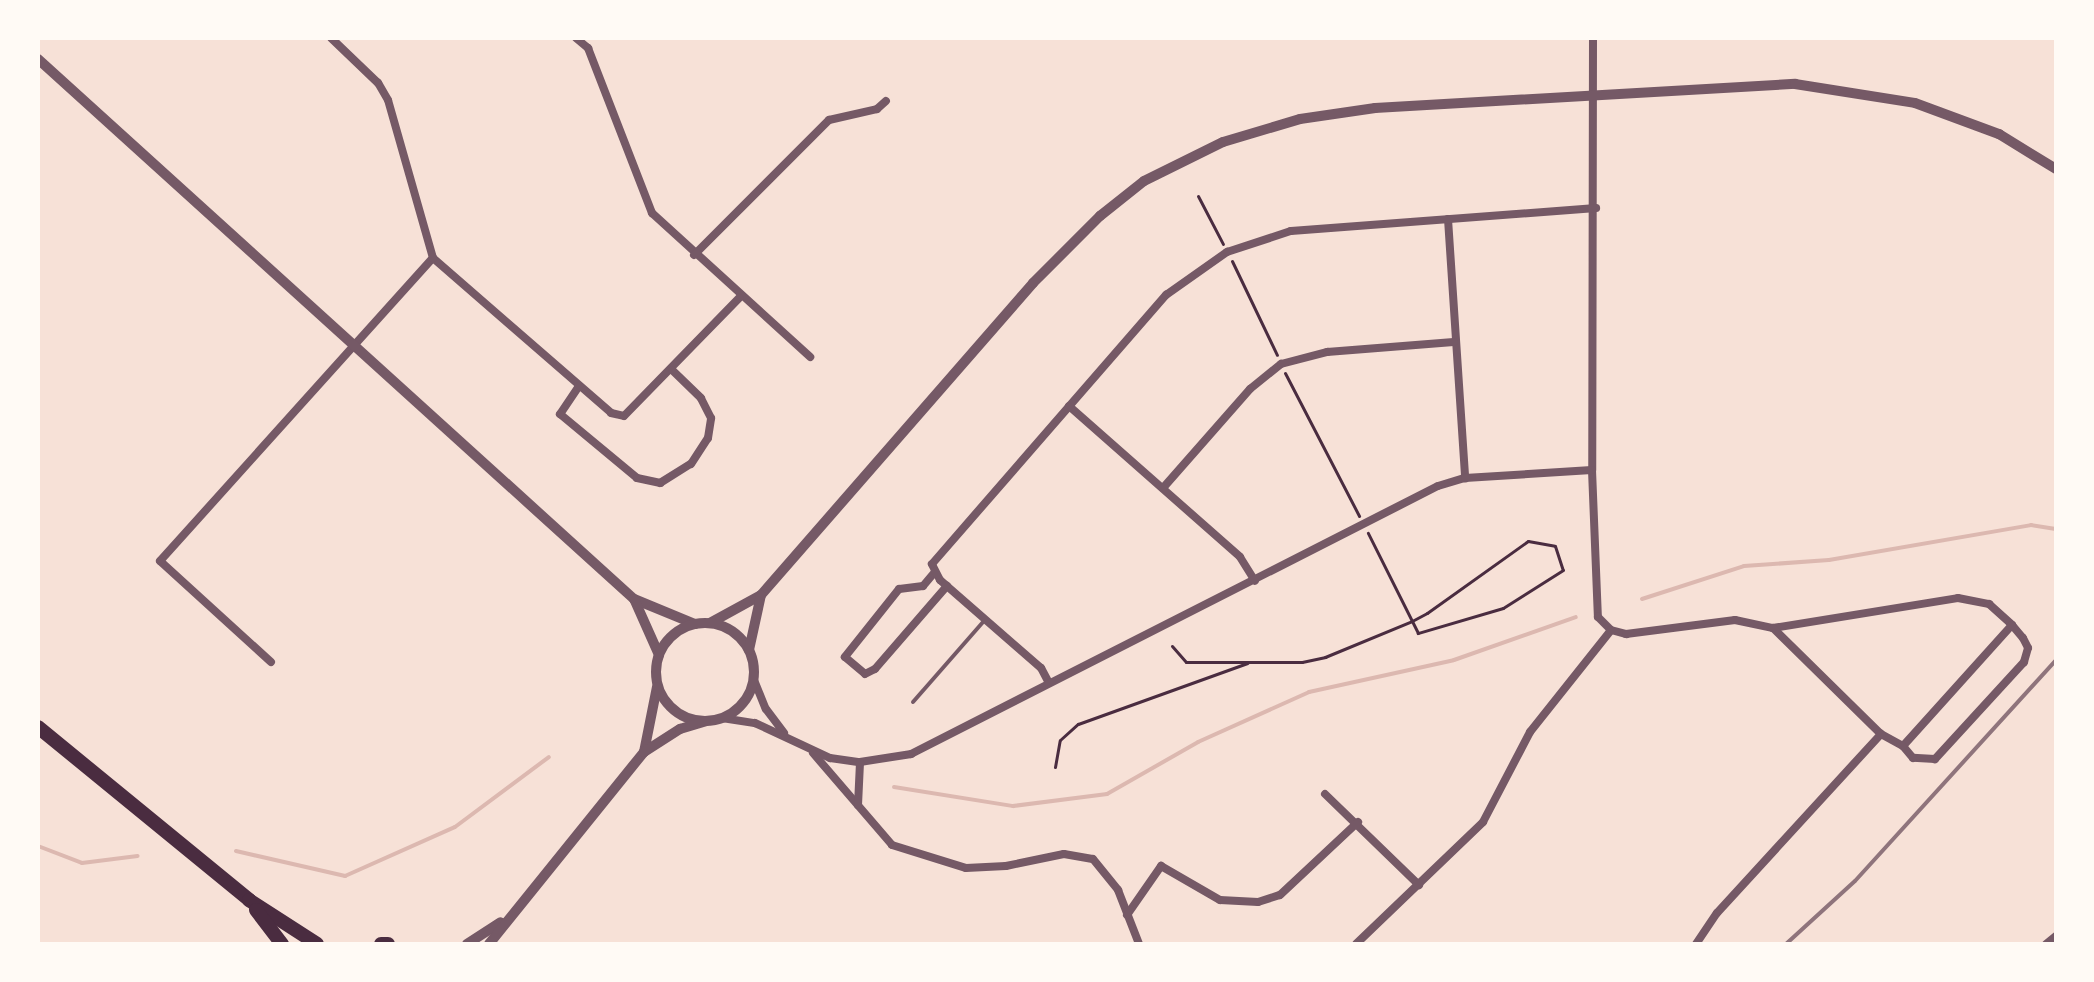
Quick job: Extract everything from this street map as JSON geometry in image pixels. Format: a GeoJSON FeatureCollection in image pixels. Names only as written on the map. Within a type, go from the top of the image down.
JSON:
{"type":"FeatureCollection","features":[{"type":"Feature","properties":{"kind":"main road"},"geometry":{"type":"LineString","coordinates":[[38,727],[249,900],[317,944]]}},
{"type":"Feature","properties":{"kind":"main road"},"geometry":{"type":"LineString","coordinates":[[249,900],[282,944]]}},
{"type":"Feature","properties":{"kind":"main road"},"geometry":{"type":"LineString","coordinates":[[381,944],[388,944]]}},
{"type":"Feature","properties":{"kind":"street"},"geometry":{"type":"LineString","coordinates":[[331,38],[378,83],[388,100],[433,258],[611,413],[624,416],[739,298]]}},
{"type":"Feature","properties":{"kind":"street"},"geometry":{"type":"LineString","coordinates":[[576,38],[588,48],[652,213],[739,298],[810,357]]}},
{"type":"Feature","properties":{"kind":"street"},"geometry":{"type":"LineString","coordinates":[[1593,38],[1596,208],[1592,470],[1598,617],[1611,630],[1626,634],[1735,620],[1773,628],[1958,598],[1989,604],[2012,625],[2028,648],[2024,662],[1951,744],[1935,759],[1913,758],[1903,746],[1881,734],[1773,628]]}},
{"type":"Feature","properties":{"kind":"street"},"geometry":{"type":"LineString","coordinates":[[38,59],[353,348],[634,599],[695,624]]}},
{"type":"Feature","properties":{"kind":"street"},"geometry":{"type":"LineString","coordinates":[[710,623],[761,595],[1033,283],[1144,181],[1223,142],[1300,119],[1375,108],[1795,84],[1857,90],[1915,103],[1999,134],[2056,169]]}},
{"type":"Feature","properties":{"kind":"street"},"geometry":{"type":"LineString","coordinates":[[694,255],[829,120],[877,109],[886,101]]}},
{"type":"Feature","properties":{"kind":"street"},"geometry":{"type":"LineString","coordinates":[[947,586],[875,669],[865,674],[845,657],[899,589],[923,586],[933,568],[1166,295],[1227,252],[1291,231],[1596,208]]}},
{"type":"Feature","properties":{"kind":"street"},"geometry":{"type":"LineString","coordinates":[[1448,219],[1465,478]]}},
{"type":"Feature","properties":{"kind":"street"},"geometry":{"type":"LineString","coordinates":[[271,662],[160,561],[433,258]]}},
{"type":"Feature","properties":{"kind":"street"},"geometry":{"type":"LineString","coordinates":[[1163,488],[1250,389],[1281,364],[1327,352],[1454,342]]}},
{"type":"Feature","properties":{"kind":"street"},"geometry":{"type":"LineString","coordinates":[[579,386],[560,414],[637,478],[660,483],[691,464],[708,438],[711,418],[701,398],[672,370]]}},
{"type":"Feature","properties":{"kind":"street"},"geometry":{"type":"LineString","coordinates":[[1069,406],[1240,557],[1255,581]]}},
{"type":"Feature","properties":{"kind":"street"},"geometry":{"type":"LineString","coordinates":[[813,752],[860,762],[911,754],[1438,486],[1465,478],[1592,470]]}},
{"type":"Feature","properties":{"kind":"street"},"geometry":{"type":"LineString","coordinates":[[933,568],[947,586],[1041,668],[1049,683]]}},
{"type":"Feature","properties":{"kind":"street"},"geometry":{"type":"LineString","coordinates":[[761,595],[749,650],[754,680],[766,709],[787,736]]}},
{"type":"Feature","properties":{"kind":"street"},"geometry":{"type":"LineString","coordinates":[[634,599],[659,655],[657,684],[644,752]]}},
{"type":"Feature","properties":{"kind":"street"},"geometry":{"type":"LineString","coordinates":[[659,655],[674,635],[695,624],[710,623],[727,628],[749,650]]}},
{"type":"Feature","properties":{"kind":"street"},"geometry":{"type":"LineString","coordinates":[[1903,746],[2012,625]]}},
{"type":"Feature","properties":{"kind":"street"},"geometry":{"type":"LineString","coordinates":[[1356,944],[1483,822],[1530,732],[1611,630]]}},
{"type":"Feature","properties":{"kind":"street"},"geometry":{"type":"LineString","coordinates":[[722,718],[748,697],[754,680]]}},
{"type":"Feature","properties":{"kind":"street"},"geometry":{"type":"LineString","coordinates":[[657,684],[674,711],[706,721]]}},
{"type":"Feature","properties":{"kind":"street"},"geometry":{"type":"LineString","coordinates":[[489,944],[644,752],[680,729],[722,718],[755,723],[787,736],[813,752],[892,845],[966,868],[1006,866],[1064,854],[1093,859],[1118,890],[1139,944]]}},
{"type":"Feature","properties":{"kind":"street"},"geometry":{"type":"LineString","coordinates":[[1696,944],[1717,913],[1881,734]]}},
{"type":"Feature","properties":{"kind":"street"},"geometry":{"type":"LineString","coordinates":[[858,806],[860,762]]}},
{"type":"Feature","properties":{"kind":"street"},"geometry":{"type":"LineString","coordinates":[[1325,794],[1358,822],[1419,885]]}},
{"type":"Feature","properties":{"kind":"street"},"geometry":{"type":"LineString","coordinates":[[1127,915],[1161,866],[1220,900],[1258,902],[1280,895],[1358,822]]}},
{"type":"Feature","properties":{"kind":"street"},"geometry":{"type":"LineString","coordinates":[[467,944],[510,916]]}},
{"type":"Feature","properties":{"kind":"street"},"geometry":{"type":"LineString","coordinates":[[2046,944],[2056,936]]}},
{"type":"Feature","properties":{"kind":"lane"},"geometry":{"type":"LineString","coordinates":[[913,702],[985,619]]}},
{"type":"Feature","properties":{"kind":"path"},"geometry":{"type":"LineString","coordinates":[[1198,196],[1225,247]]}},
{"type":"Feature","properties":{"kind":"path"},"geometry":{"type":"LineString","coordinates":[[1230,258],[1279,359]]}},
{"type":"Feature","properties":{"kind":"path"},"geometry":{"type":"LineString","coordinates":[[1284,369],[1359,517]]}},
{"type":"Feature","properties":{"kind":"path"},"geometry":{"type":"LineString","coordinates":[[1172,646],[1186,662],[1325,657],[1412,621],[1460,593],[1528,541],[1547,542],[1561,553],[1563,570],[1558,577],[1503,608],[1418,633],[1412,621],[1368,533]]}},
{"type":"Feature","properties":{"kind":"path"},"geometry":{"type":"LineString","coordinates":[[1055,767],[1060,740],[1078,724],[1251,662]]}},
{"type":"Feature","properties":{"kind":"waterway"},"geometry":{"type":"LineString","coordinates":[[1642,599],[1744,566],[1829,560],[2031,525],[2056,529]]}},
{"type":"Feature","properties":{"kind":"waterway"},"geometry":{"type":"LineString","coordinates":[[894,787],[1013,806],[1107,794],[1198,742],[1309,692],[1454,660],[1576,617]]}},
{"type":"Feature","properties":{"kind":"waterway"},"geometry":{"type":"LineString","coordinates":[[236,851],[345,876],[455,827],[549,757]]}},
{"type":"Feature","properties":{"kind":"waterway"},"geometry":{"type":"LineString","coordinates":[[38,846],[82,863],[138,856]]}},
{"type":"Feature","properties":{"kind":"railway"},"geometry":{"type":"LineString","coordinates":[[1786,944],[1855,881],[2056,660]]}}]}
